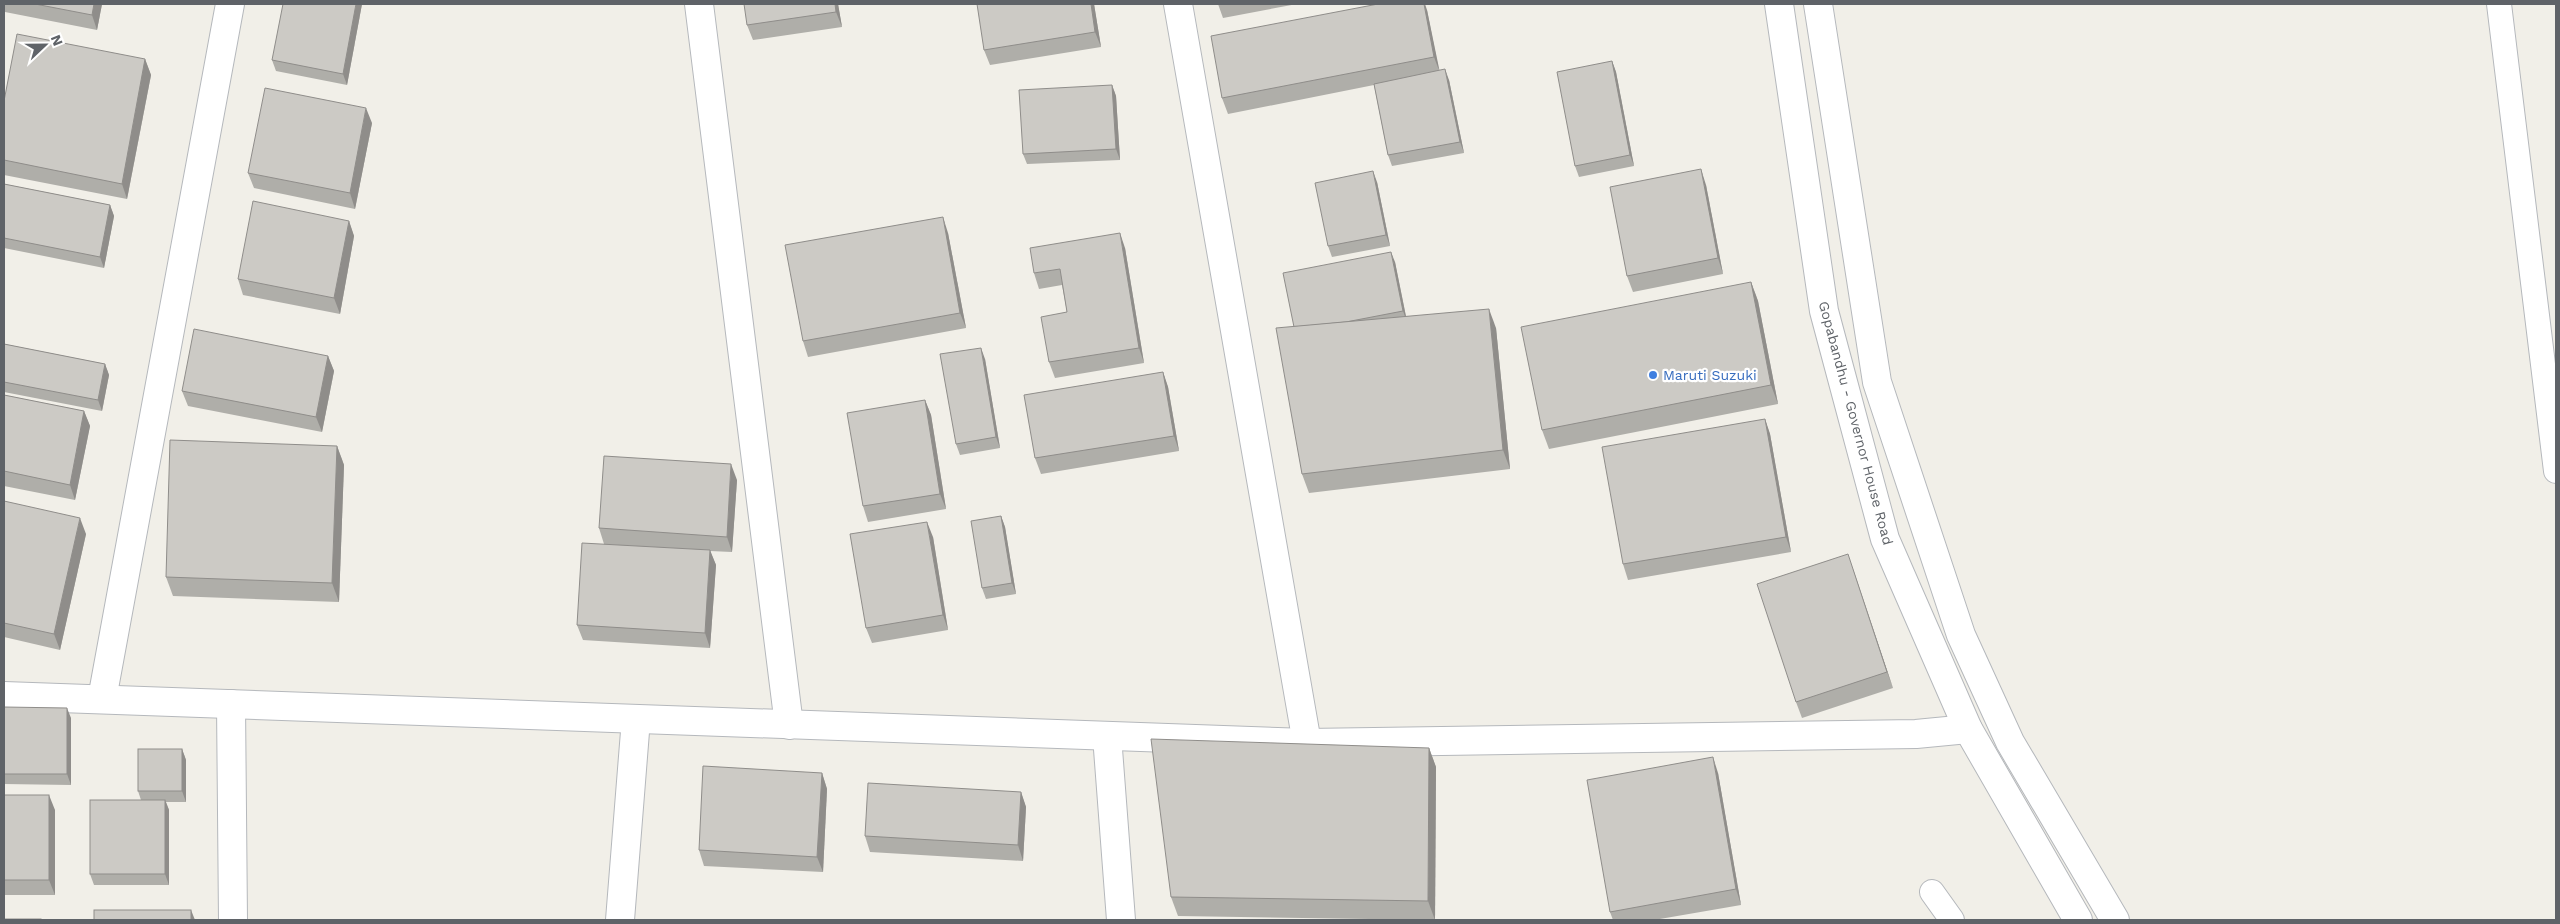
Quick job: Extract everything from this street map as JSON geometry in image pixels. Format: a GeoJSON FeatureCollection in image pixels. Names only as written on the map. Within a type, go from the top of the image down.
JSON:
{"type":"FeatureCollection","features":[{"type":"Feature","properties":{"kind":"street"},"geometry":{"type":"LineString","coordinates":[[102,699],[230,4]]}},
{"type":"Feature","properties":{"kind":"street"},"geometry":{"type":"LineString","coordinates":[[699,4],[789,724]]}},
{"type":"Feature","properties":{"kind":"street"},"geometry":{"type":"LineString","coordinates":[[1178,4],[1307,743]]}},
{"type":"Feature","properties":{"kind":"street","name":"Gopabandhu - Governor House Road"},"geometry":{"type":"LineString","coordinates":[[1779,4],[1824,311],[1885,539],[1968,729],[2078,920]]}},
{"type":"Feature","properties":{"kind":"street"},"geometry":{"type":"LineString","coordinates":[[1818,4],[1877,382],[1961,635],[2010,742],[2115,920]]}},
{"type":"Feature","properties":{"kind":"street"},"geometry":{"type":"LineString","coordinates":[[4,696],[1307,743],[1916,734],[1968,729]]}},
{"type":"Feature","properties":{"kind":"street"},"geometry":{"type":"LineString","coordinates":[[231,704],[234,920]]}},
{"type":"Feature","properties":{"kind":"street"},"geometry":{"type":"LineString","coordinates":[[620,920],[636,719]]}},
{"type":"Feature","properties":{"kind":"street"},"geometry":{"type":"LineString","coordinates":[[1107,736],[1121,920]]}},
{"type":"Feature","properties":{"kind":"lane"},"geometry":{"type":"LineString","coordinates":[[2499,4],[2556,471]]}},
{"type":"Feature","properties":{"kind":"lane"},"geometry":{"type":"LineString","coordinates":[[1932,892],[1952,920]]}},
{"type":"Feature","properties":{"kind":"building"},"geometry":{"type":"Polygon","coordinates":[[[35,4],[94,4],[92,15],[35,4]]]}},
{"type":"Feature","properties":{"kind":"building"},"geometry":{"type":"Polygon","coordinates":[[[283,4],[356,4],[343,74],[272,60],[283,4]]]}},
{"type":"Feature","properties":{"kind":"building"},"geometry":{"type":"Polygon","coordinates":[[[744,4],[835,4],[836,12],[747,25],[744,4]]]}},
{"type":"Feature","properties":{"kind":"building"},"geometry":{"type":"Polygon","coordinates":[[[977,4],[1091,4],[1095,32],[984,50],[977,4]]]}},
{"type":"Feature","properties":{"kind":"building"},"geometry":{"type":"Polygon","coordinates":[[[1378,4],[1424,4],[1434,57],[1222,98],[1211,36],[1378,4]]]}},
{"type":"Feature","properties":{"kind":"building"},"geometry":{"type":"Polygon","coordinates":[[[17,34],[145,59],[122,184],[4,160],[4,101],[17,34]]]}},
{"type":"Feature","properties":{"kind":"building"},"geometry":{"type":"Polygon","coordinates":[[[1612,61],[1630,155],[1575,166],[1557,72],[1612,61]]]}},
{"type":"Feature","properties":{"kind":"building"},"geometry":{"type":"Polygon","coordinates":[[[1445,69],[1460,142],[1388,155],[1374,84],[1445,69]]]}},
{"type":"Feature","properties":{"kind":"building"},"geometry":{"type":"Polygon","coordinates":[[[1112,85],[1116,149],[1023,154],[1019,90],[1112,85]]]}},
{"type":"Feature","properties":{"kind":"building"},"geometry":{"type":"Polygon","coordinates":[[[265,88],[366,108],[350,193],[248,173],[265,88]]]}},
{"type":"Feature","properties":{"kind":"building"},"geometry":{"type":"Polygon","coordinates":[[[1701,169],[1718,258],[1627,276],[1610,187],[1701,169]]]}},
{"type":"Feature","properties":{"kind":"building"},"geometry":{"type":"Polygon","coordinates":[[[1373,171],[1386,235],[1328,246],[1315,183],[1373,171]]]}},
{"type":"Feature","properties":{"kind":"building"},"geometry":{"type":"Polygon","coordinates":[[[4,184],[110,205],[100,257],[4,238],[4,184]]]}},
{"type":"Feature","properties":{"kind":"building"},"geometry":{"type":"Polygon","coordinates":[[[253,201],[349,221],[334,298],[238,279],[253,201]]]}},
{"type":"Feature","properties":{"kind":"building"},"geometry":{"type":"Polygon","coordinates":[[[943,217],[960,313],[803,341],[785,245],[943,217]]]}},
{"type":"Feature","properties":{"kind":"building"},"geometry":{"type":"Polygon","coordinates":[[[1120,233],[1139,348],[1049,362],[1041,317],[1067,312],[1060,269],[1034,273],[1030,248],[1120,233]]]}},
{"type":"Feature","properties":{"kind":"building"},"geometry":{"type":"Polygon","coordinates":[[[1391,252],[1403,311],[1346,322],[1294,327],[1283,273],[1391,252]]]}},
{"type":"Feature","properties":{"kind":"building","name":"Maruti Suzuki"},"geometry":{"type":"Polygon","coordinates":[[[1751,282],[1771,385],[1542,430],[1521,327],[1751,282]]]}},
{"type":"Feature","properties":{"kind":"building"},"geometry":{"type":"Polygon","coordinates":[[[1489,309],[1503,450],[1302,474],[1276,328],[1489,309]]]}},
{"type":"Feature","properties":{"kind":"building"},"geometry":{"type":"Polygon","coordinates":[[[194,329],[328,356],[316,417],[182,391],[194,329]]]}},
{"type":"Feature","properties":{"kind":"building"},"geometry":{"type":"Polygon","coordinates":[[[4,344],[105,364],[98,400],[4,382],[4,344]]]}},
{"type":"Feature","properties":{"kind":"building"},"geometry":{"type":"Polygon","coordinates":[[[981,348],[996,437],[956,444],[940,354],[981,348]]]}},
{"type":"Feature","properties":{"kind":"building"},"geometry":{"type":"Polygon","coordinates":[[[1163,372],[1174,436],[1035,458],[1024,395],[1163,372]]]}},
{"type":"Feature","properties":{"kind":"building"},"geometry":{"type":"Polygon","coordinates":[[[4,395],[84,411],[70,485],[4,471],[4,395]]]}},
{"type":"Feature","properties":{"kind":"building"},"geometry":{"type":"Polygon","coordinates":[[[925,400],[940,494],[863,506],[847,413],[925,400]]]}},
{"type":"Feature","properties":{"kind":"building"},"geometry":{"type":"Polygon","coordinates":[[[1765,419],[1786,537],[1623,564],[1602,447],[1765,419]]]}},
{"type":"Feature","properties":{"kind":"building"},"geometry":{"type":"Polygon","coordinates":[[[170,440],[337,446],[332,583],[166,577],[170,440]]]}},
{"type":"Feature","properties":{"kind":"building"},"geometry":{"type":"Polygon","coordinates":[[[604,456],[731,464],[727,537],[599,528],[604,456]]]}},
{"type":"Feature","properties":{"kind":"building"},"geometry":{"type":"Polygon","coordinates":[[[4,501],[80,518],[54,634],[4,623],[4,501]]]}},
{"type":"Feature","properties":{"kind":"building"},"geometry":{"type":"Polygon","coordinates":[[[1001,516],[1012,583],[982,588],[971,521],[1001,516]]]}},
{"type":"Feature","properties":{"kind":"building"},"geometry":{"type":"Polygon","coordinates":[[[927,522],[943,615],[866,628],[850,534],[927,522]]]}},
{"type":"Feature","properties":{"kind":"building"},"geometry":{"type":"Polygon","coordinates":[[[582,543],[710,550],[705,633],[577,625],[582,543]]]}},
{"type":"Feature","properties":{"kind":"building"},"geometry":{"type":"Polygon","coordinates":[[[1848,554],[1887,672],[1796,702],[1757,584],[1848,554]]]}},
{"type":"Feature","properties":{"kind":"building"},"geometry":{"type":"Polygon","coordinates":[[[4,707],[67,708],[67,774],[4,774],[4,707]]]}},
{"type":"Feature","properties":{"kind":"building"},"geometry":{"type":"Polygon","coordinates":[[[1151,739],[1429,748],[1428,901],[1171,897],[1151,739]]]}},
{"type":"Feature","properties":{"kind":"building"},"geometry":{"type":"Polygon","coordinates":[[[138,749],[182,749],[182,791],[138,791],[138,749]]]}},
{"type":"Feature","properties":{"kind":"building"},"geometry":{"type":"Polygon","coordinates":[[[1713,757],[1736,889],[1610,912],[1587,780],[1713,757]]]}},
{"type":"Feature","properties":{"kind":"building"},"geometry":{"type":"Polygon","coordinates":[[[703,766],[822,773],[817,857],[699,850],[703,766]]]}},
{"type":"Feature","properties":{"kind":"building"},"geometry":{"type":"Polygon","coordinates":[[[868,783],[1021,792],[1018,845],[865,836],[868,783]]]}},
{"type":"Feature","properties":{"kind":"building"},"geometry":{"type":"Polygon","coordinates":[[[4,795],[49,795],[49,880],[4,880],[4,795]]]}},
{"type":"Feature","properties":{"kind":"building"},"geometry":{"type":"Polygon","coordinates":[[[90,800],[165,800],[165,874],[90,874],[90,800]]]}},
{"type":"Feature","properties":{"kind":"building"},"geometry":{"type":"Polygon","coordinates":[[[94,910],[191,910],[191,920],[94,920],[94,910]]]}},
{"type":"Feature","properties":{"kind":"building"},"geometry":{"type":"Polygon","coordinates":[[[41,919],[41,920],[4,920],[41,919]]]}},
{"type":"Feature","properties":{"kind":"place","name":"Maruti Suzuki"},"geometry":{"type":"Point","coordinates":[1653,375]}}]}
